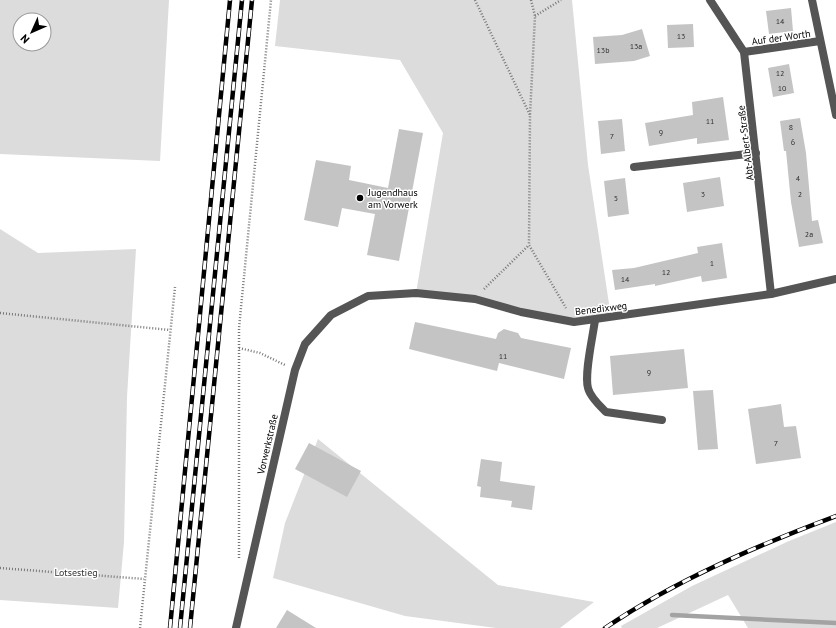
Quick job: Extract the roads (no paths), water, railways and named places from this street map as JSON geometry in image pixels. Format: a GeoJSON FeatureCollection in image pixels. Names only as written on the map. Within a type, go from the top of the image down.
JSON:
{"type":"FeatureCollection","features":[{"type":"Feature","properties":{"kind":"street","name":"Abt-Albert-Straße"},"geometry":{"type":"LineString","coordinates":[[710,0],[744,52],[771,294]]}},
{"type":"Feature","properties":{"kind":"street","name":"Auf der Worth"},"geometry":{"type":"LineString","coordinates":[[812,0],[836,115]]}},
{"type":"Feature","properties":{"kind":"street","name":"Auf der Worth"},"geometry":{"type":"LineString","coordinates":[[744,52],[820,41]]}},
{"type":"Feature","properties":{"kind":"street"},"geometry":{"type":"LineString","coordinates":[[634,167],[756,153]]}},
{"type":"Feature","properties":{"kind":"street","name":"Benedixweg"},"geometry":{"type":"LineString","coordinates":[[368,296],[416,293],[475,299],[521,312],[574,322],[771,294],[836,279]]}},
{"type":"Feature","properties":{"kind":"street","name":"Vorwerkstraße"},"geometry":{"type":"LineString","coordinates":[[236,628],[294,370],[305,344],[331,315],[368,296]]}},
{"type":"Feature","properties":{"kind":"street"},"geometry":{"type":"LineString","coordinates":[[595,320],[587,374],[588,388],[595,400],[606,412],[662,420]]}},
{"type":"Feature","properties":{"kind":"waterway"},"geometry":{"type":"LineString","coordinates":[[672,615],[836,623]]}},
{"type":"Feature","properties":{"kind":"railway"},"geometry":{"type":"LineString","coordinates":[[170,628],[230,0]]}},
{"type":"Feature","properties":{"kind":"railway"},"geometry":{"type":"LineString","coordinates":[[180,628],[242,0]]}},
{"type":"Feature","properties":{"kind":"railway"},"geometry":{"type":"LineString","coordinates":[[190,628],[252,0]]}},
{"type":"Feature","properties":{"kind":"railway"},"geometry":{"type":"LineString","coordinates":[[605,628],[660,594],[688,579],[776,539],[836,516]]}},
{"type":"Feature","properties":{"kind":"place","name":"Jugendhaus am Vorwerk"},"geometry":{"type":"Point","coordinates":[360,198]}},
{"type":"Feature","properties":{"kind":"park label","name":"Lotsestieg"},"geometry":{"type":"Point","coordinates":[76,572]}}]}
